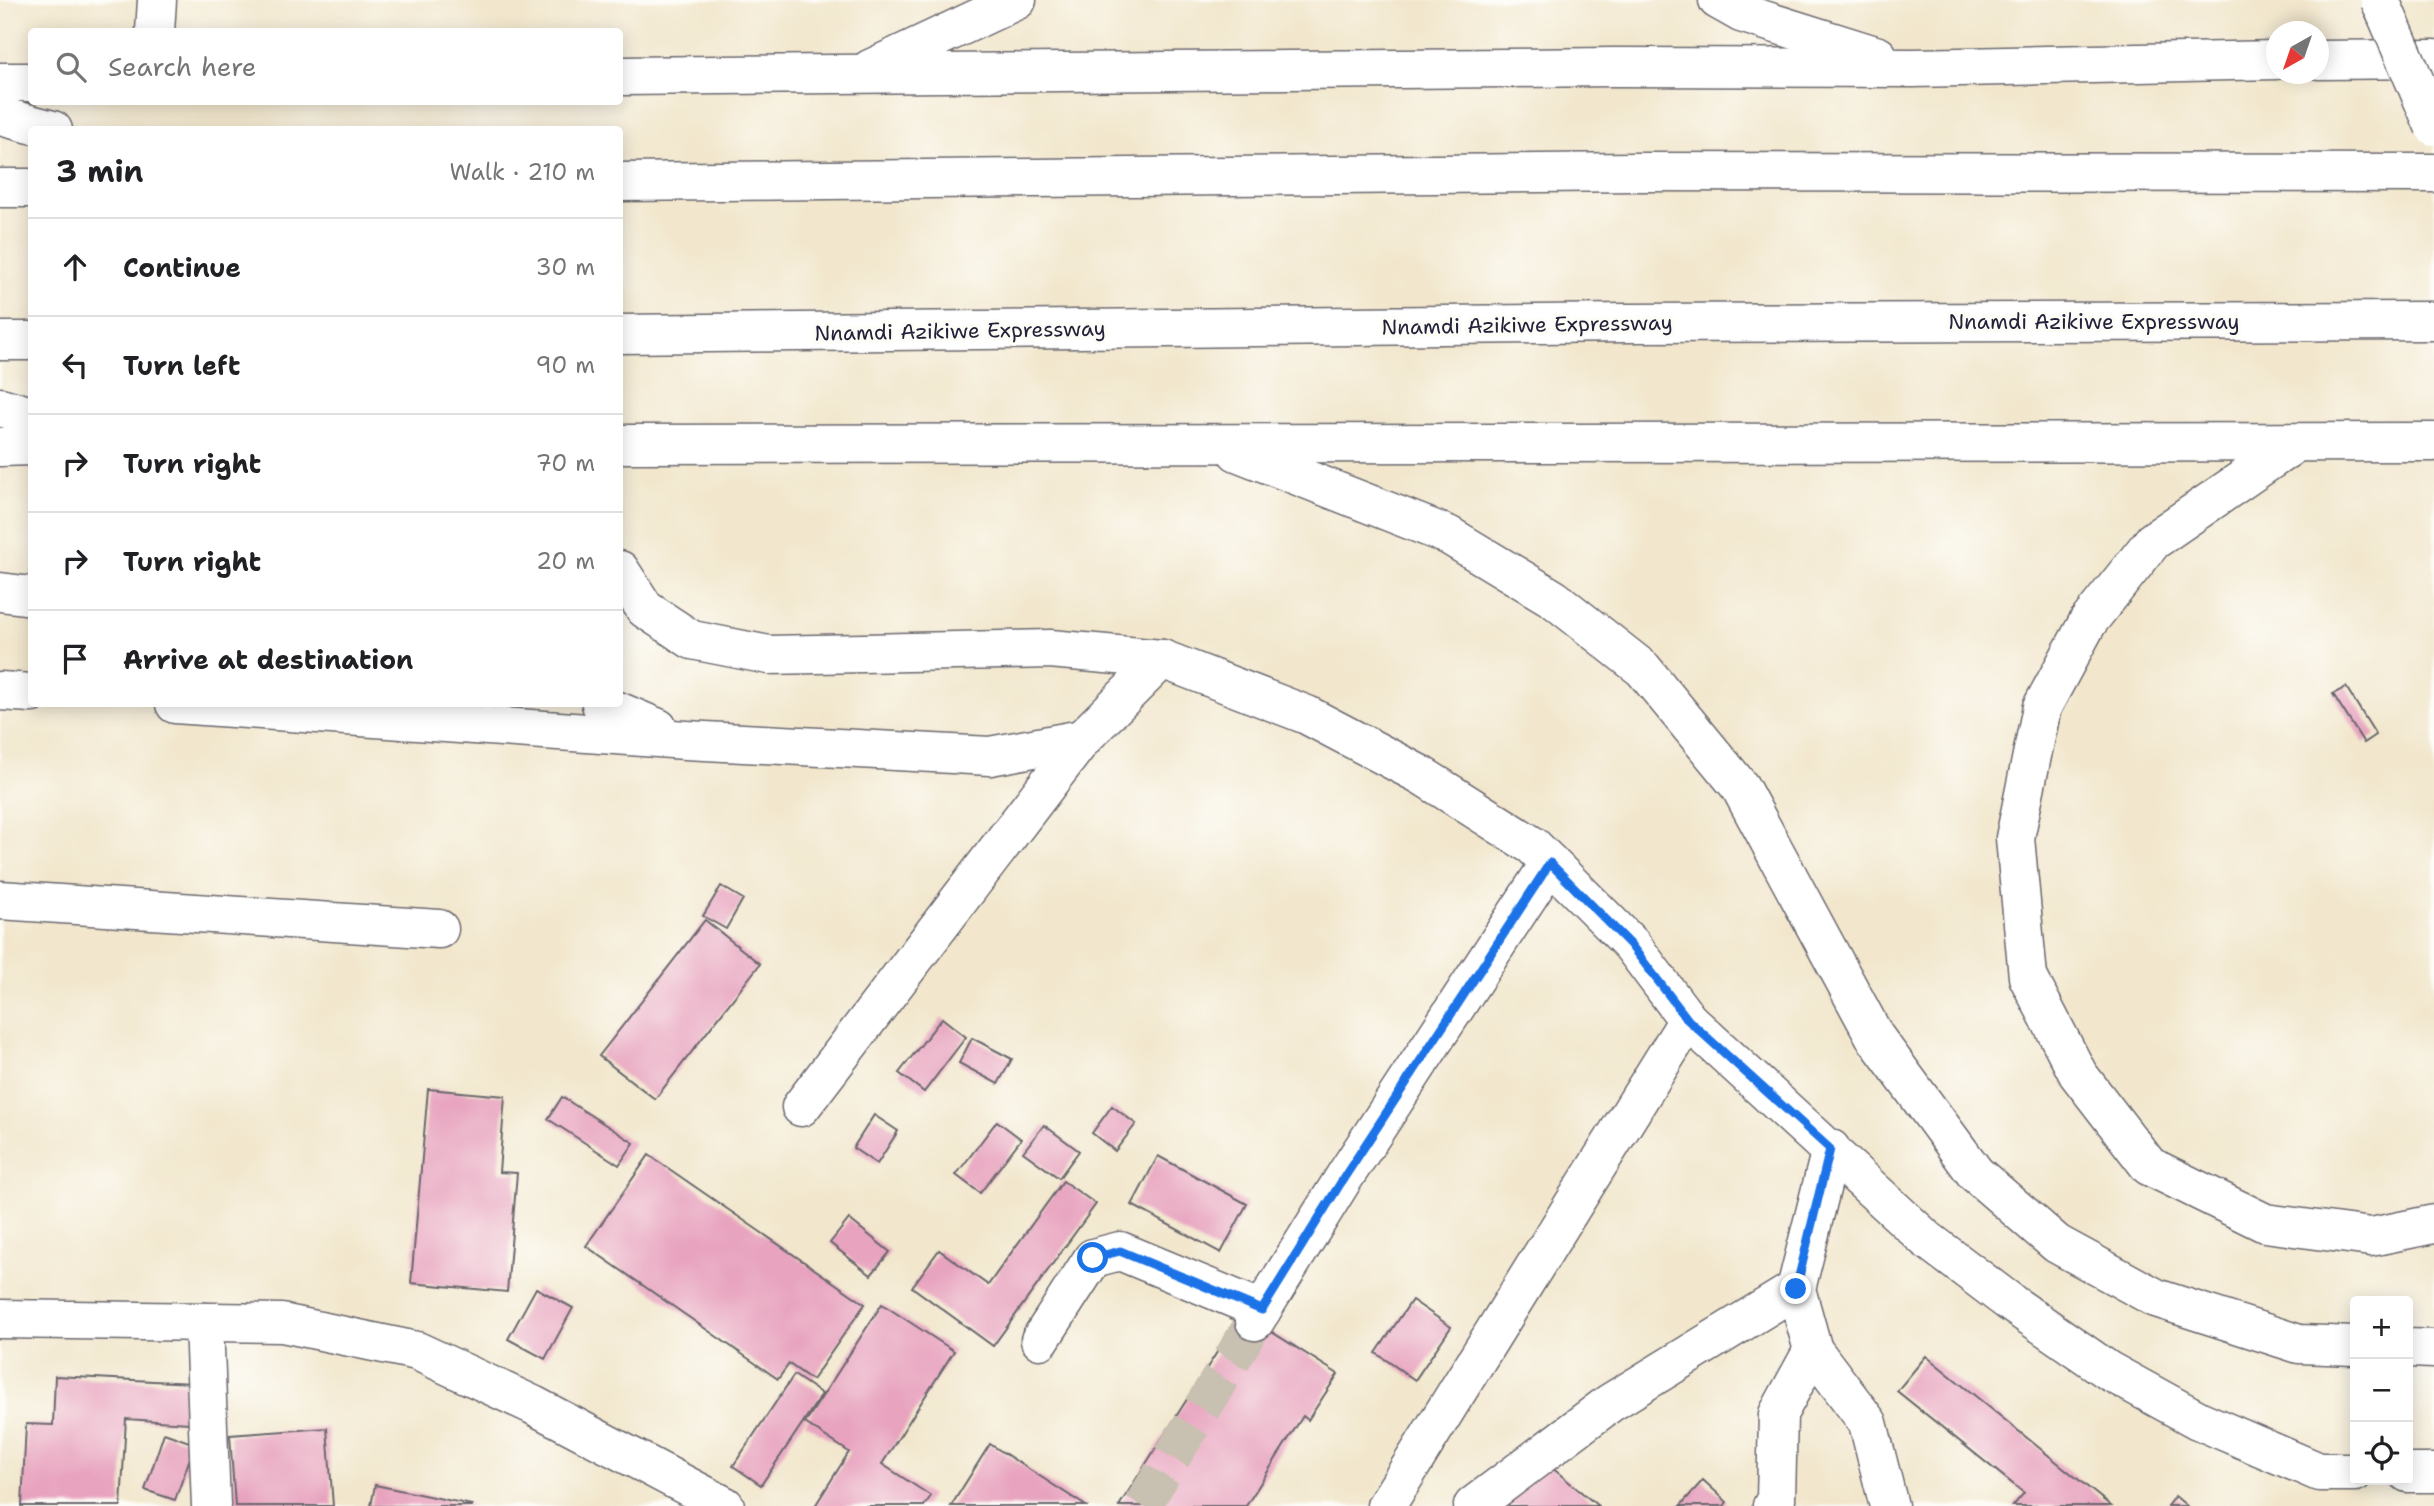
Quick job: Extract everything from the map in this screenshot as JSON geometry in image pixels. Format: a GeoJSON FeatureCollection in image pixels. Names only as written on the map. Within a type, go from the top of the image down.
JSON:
{"type":"FeatureCollection","features":[{"type":"Feature","properties":{"kind":"main road"},"geometry":{"type":"LineString","coordinates":[[155,28],[156,0]]}},
{"type":"Feature","properties":{"kind":"main road"},"geometry":{"type":"LineString","coordinates":[[859,74],[1017,0]]}},
{"type":"Feature","properties":{"kind":"main road"},"geometry":{"type":"LineString","coordinates":[[1718,0],[1741,13],[1913,68]]}},
{"type":"Feature","properties":{"kind":"main road"},"geometry":{"type":"LineString","coordinates":[[2380,0],[2434,126]]}},
{"type":"Feature","properties":{"kind":"main road"},"geometry":{"type":"LineString","coordinates":[[2329,60],[2434,59]]}},
{"type":"Feature","properties":{"kind":"main road"},"geometry":{"type":"LineString","coordinates":[[623,76],[1614,67],[1913,68],[2266,60]]}},
{"type":"Feature","properties":{"kind":"main road"},"geometry":{"type":"LineString","coordinates":[[0,82],[28,82]]}},
{"type":"Feature","properties":{"kind":"main road"},"geometry":{"type":"LineString","coordinates":[[0,116],[38,126]]}},
{"type":"Feature","properties":{"kind":"main road"},"geometry":{"type":"LineString","coordinates":[[623,182],[1620,172],[2434,173]]}},
{"type":"Feature","properties":{"kind":"main road"},"geometry":{"type":"LineString","coordinates":[[0,188],[28,188]]}},
{"type":"Feature","properties":{"kind":"main road","name":"Nnamdi Azikiwe Expressway"},"geometry":{"type":"LineString","coordinates":[[623,334],[1600,324],[2434,321]]}},
{"type":"Feature","properties":{"kind":"main road"},"geometry":{"type":"LineString","coordinates":[[0,341],[28,341]]}},
{"type":"Feature","properties":{"kind":"main road"},"geometry":{"type":"LineString","coordinates":[[0,407],[28,415]]}},
{"type":"Feature","properties":{"kind":"main road"},"geometry":{"type":"LineString","coordinates":[[623,443],[2434,442]]}},
{"type":"Feature","properties":{"kind":"main road"},"geometry":{"type":"LineString","coordinates":[[1219,444],[1448,535],[1554,599],[1643,668],[1741,787],[1875,1037],[1975,1172],[2057,1244],[2157,1298],[2299,1344],[2350,1346]]}},
{"type":"Feature","properties":{"kind":"main road"},"geometry":{"type":"LineString","coordinates":[[2294,444],[2153,541],[2088,622],[2042,708],[2015,838],[2028,977],[2078,1074],[2149,1166],[2265,1223],[2371,1237],[2434,1224]]}},
{"type":"Feature","properties":{"kind":"main road"},"geometry":{"type":"LineString","coordinates":[[0,447],[28,446]]}},
{"type":"Feature","properties":{"kind":"main road"},"geometry":{"type":"LineString","coordinates":[[623,575],[645,609],[692,640],[769,655],[1050,649],[1161,659],[1307,715],[1421,775],[1533,846],[1630,944],[1688,1020],[1925,1238],[2011,1303],[2109,1371],[2198,1420],[2319,1472],[2350,1472]]}},
{"type":"Feature","properties":{"kind":"main road"},"geometry":{"type":"LineString","coordinates":[[0,592],[28,596]]}},
{"type":"Feature","properties":{"kind":"main road"},"geometry":{"type":"LineString","coordinates":[[801,1107],[1082,739],[1161,659]]}},
{"type":"Feature","properties":{"kind":"main road"},"geometry":{"type":"LineString","coordinates":[[0,691],[28,693]]}},
{"type":"Feature","properties":{"kind":"main road"},"geometry":{"type":"LineString","coordinates":[[218,707],[686,740],[990,757],[1082,739]]}},
{"type":"Feature","properties":{"kind":"main road"},"geometry":{"type":"LineString","coordinates":[[608,707],[686,740]]}},
{"type":"Feature","properties":{"kind":"main road"},"geometry":{"type":"LineString","coordinates":[[1040,1340],[1093,1258],[1120,1251],[1259,1315],[1345,1176],[1550,863]]}},
{"type":"Feature","properties":{"kind":"main road"},"geometry":{"type":"LineString","coordinates":[[0,901],[439,929]]}},
{"type":"Feature","properties":{"kind":"main road"},"geometry":{"type":"LineString","coordinates":[[1386,1506],[1688,1020]]}},
{"type":"Feature","properties":{"kind":"main road"},"geometry":{"type":"LineString","coordinates":[[1830,1149],[1796,1289],[1814,1350],[1868,1423],[1889,1506]]}},
{"type":"Feature","properties":{"kind":"main road"},"geometry":{"type":"LineString","coordinates":[[1473,1506],[1610,1403],[1796,1289]]}},
{"type":"Feature","properties":{"kind":"main road"},"geometry":{"type":"LineString","coordinates":[[0,1319],[282,1323],[417,1351],[533,1405],[725,1506]]}},
{"type":"Feature","properties":{"kind":"main road"},"geometry":{"type":"LineString","coordinates":[[204,1322],[211,1506]]}},
{"type":"Feature","properties":{"kind":"main road"},"geometry":{"type":"LineString","coordinates":[[2413,1348],[2434,1349]]}},
{"type":"Feature","properties":{"kind":"main road"},"geometry":{"type":"LineString","coordinates":[[1772,1506],[1776,1500],[1778,1414],[1814,1350]]}},
{"type":"Feature","properties":{"kind":"main road"},"geometry":{"type":"LineString","coordinates":[[2413,1473],[2434,1473]]}},
{"type":"Feature","properties":{"kind":"building"},"geometry":{"type":"Polygon","coordinates":[[[2346,687],[2376,735],[2364,743],[2333,694],[2346,687]]]}},
{"type":"Feature","properties":{"kind":"building"},"geometry":{"type":"Polygon","coordinates":[[[721,886],[743,899],[726,929],[703,916],[721,886]]]}},
{"type":"Feature","properties":{"kind":"building"},"geometry":{"type":"Polygon","coordinates":[[[705,920],[760,964],[655,1099],[599,1056],[705,920]]]}},
{"type":"Feature","properties":{"kind":"building"},"geometry":{"type":"Polygon","coordinates":[[[942,1018],[966,1037],[924,1092],[899,1073],[942,1018]]]}},
{"type":"Feature","properties":{"kind":"building"},"geometry":{"type":"Polygon","coordinates":[[[972,1038],[1012,1059],[998,1084],[959,1063],[972,1038]]]}},
{"type":"Feature","properties":{"kind":"building"},"geometry":{"type":"Polygon","coordinates":[[[428,1089],[505,1096],[499,1172],[517,1173],[507,1292],[411,1283],[428,1089]]]}},
{"type":"Feature","properties":{"kind":"building"},"geometry":{"type":"Polygon","coordinates":[[[562,1097],[634,1143],[619,1165],[548,1119],[562,1097]]]}},
{"type":"Feature","properties":{"kind":"building"},"geometry":{"type":"Polygon","coordinates":[[[1112,1106],[1136,1124],[1115,1151],[1092,1133],[1112,1106]]]}},
{"type":"Feature","properties":{"kind":"building"},"geometry":{"type":"Polygon","coordinates":[[[874,1115],[898,1131],[877,1164],[853,1148],[874,1115]]]}},
{"type":"Feature","properties":{"kind":"building"},"geometry":{"type":"Polygon","coordinates":[[[997,1121],[1021,1139],[980,1193],[956,1175],[997,1121]]]}},
{"type":"Feature","properties":{"kind":"building"},"geometry":{"type":"Polygon","coordinates":[[[1044,1125],[1079,1151],[1059,1178],[1023,1152],[1044,1125]]]}},
{"type":"Feature","properties":{"kind":"building"},"geometry":{"type":"Polygon","coordinates":[[[649,1155],[865,1304],[812,1380],[789,1364],[778,1379],[586,1246],[649,1155]]]}},
{"type":"Feature","properties":{"kind":"building"},"geometry":{"type":"Polygon","coordinates":[[[1158,1156],[1247,1204],[1221,1253],[1132,1205],[1158,1156]]]}},
{"type":"Feature","properties":{"kind":"building"},"geometry":{"type":"Polygon","coordinates":[[[1063,1181],[1096,1204],[993,1346],[912,1287],[939,1250],[988,1285],[1063,1181]]]}},
{"type":"Feature","properties":{"kind":"building"},"geometry":{"type":"Polygon","coordinates":[[[849,1219],[890,1252],[871,1275],[830,1243],[849,1219]]]}},
{"type":"Feature","properties":{"kind":"building"},"geometry":{"type":"Polygon","coordinates":[[[536,1288],[573,1308],[545,1359],[508,1339],[536,1288]]]}},
{"type":"Feature","properties":{"kind":"building"},"geometry":{"type":"Polygon","coordinates":[[[1412,1300],[1451,1327],[1415,1380],[1376,1353],[1412,1300]]]}},
{"type":"Feature","properties":{"kind":"building"},"geometry":{"type":"Polygon","coordinates":[[[882,1304],[954,1351],[882,1464],[931,1496],[924,1506],[815,1506],[849,1452],[805,1423],[882,1304]]]}},
{"type":"Feature","properties":{"kind":"building"},"geometry":{"type":"Polygon","coordinates":[[[1242,1313],[1338,1374],[1308,1420],[1303,1416],[1246,1506],[1119,1506],[1242,1313]]]}},
{"type":"Feature","properties":{"kind":"building"},"geometry":{"type":"Polygon","coordinates":[[[1926,1356],[2111,1506],[2013,1506],[2024,1493],[1897,1391],[1926,1356]]]}},
{"type":"Feature","properties":{"kind":"building"},"geometry":{"type":"Polygon","coordinates":[[[794,1375],[822,1394],[761,1485],[733,1466],[794,1375]]]}},
{"type":"Feature","properties":{"kind":"building"},"geometry":{"type":"Polygon","coordinates":[[[55,1376],[192,1383],[189,1423],[126,1419],[121,1506],[22,1506],[26,1424],[53,1425],[55,1376]]]}},
{"type":"Feature","properties":{"kind":"building"},"geometry":{"type":"Polygon","coordinates":[[[327,1428],[333,1506],[235,1506],[230,1435],[327,1428]]]}},
{"type":"Feature","properties":{"kind":"building"},"geometry":{"type":"Polygon","coordinates":[[[164,1433],[195,1444],[175,1500],[145,1490],[164,1433]]]}},
{"type":"Feature","properties":{"kind":"building"},"geometry":{"type":"Polygon","coordinates":[[[990,1444],[1086,1506],[951,1506],[990,1444]]]}},
{"type":"Feature","properties":{"kind":"building"},"geometry":{"type":"Polygon","coordinates":[[[1539,1457],[1598,1506],[1510,1506],[1502,1500],[1539,1457]]]}},
{"type":"Feature","properties":{"kind":"building"},"geometry":{"type":"Polygon","coordinates":[[[1703,1480],[1727,1502],[1724,1506],[1680,1506],[1703,1480]]]}},
{"type":"Feature","properties":{"kind":"building"},"geometry":{"type":"Polygon","coordinates":[[[375,1485],[472,1505],[371,1506],[375,1485]]]}},
{"type":"Feature","properties":{"kind":"building"},"geometry":{"type":"Polygon","coordinates":[[[2175,1496],[2187,1506],[2167,1506],[2175,1496]]]}},
{"type":"Feature","properties":{"kind":"tunnel"},"geometry":{"type":"LineString","coordinates":[[1142,1506],[1255,1321]]}},
{"type":"Feature","properties":{"kind":"route"},"geometry":{"type":"LineString","coordinates":[[1093,1258],[1120,1251],[1262,1310],[1345,1176],[1550,863],[1630,944],[1688,1020],[1830,1149],[1796,1289]]}}]}
